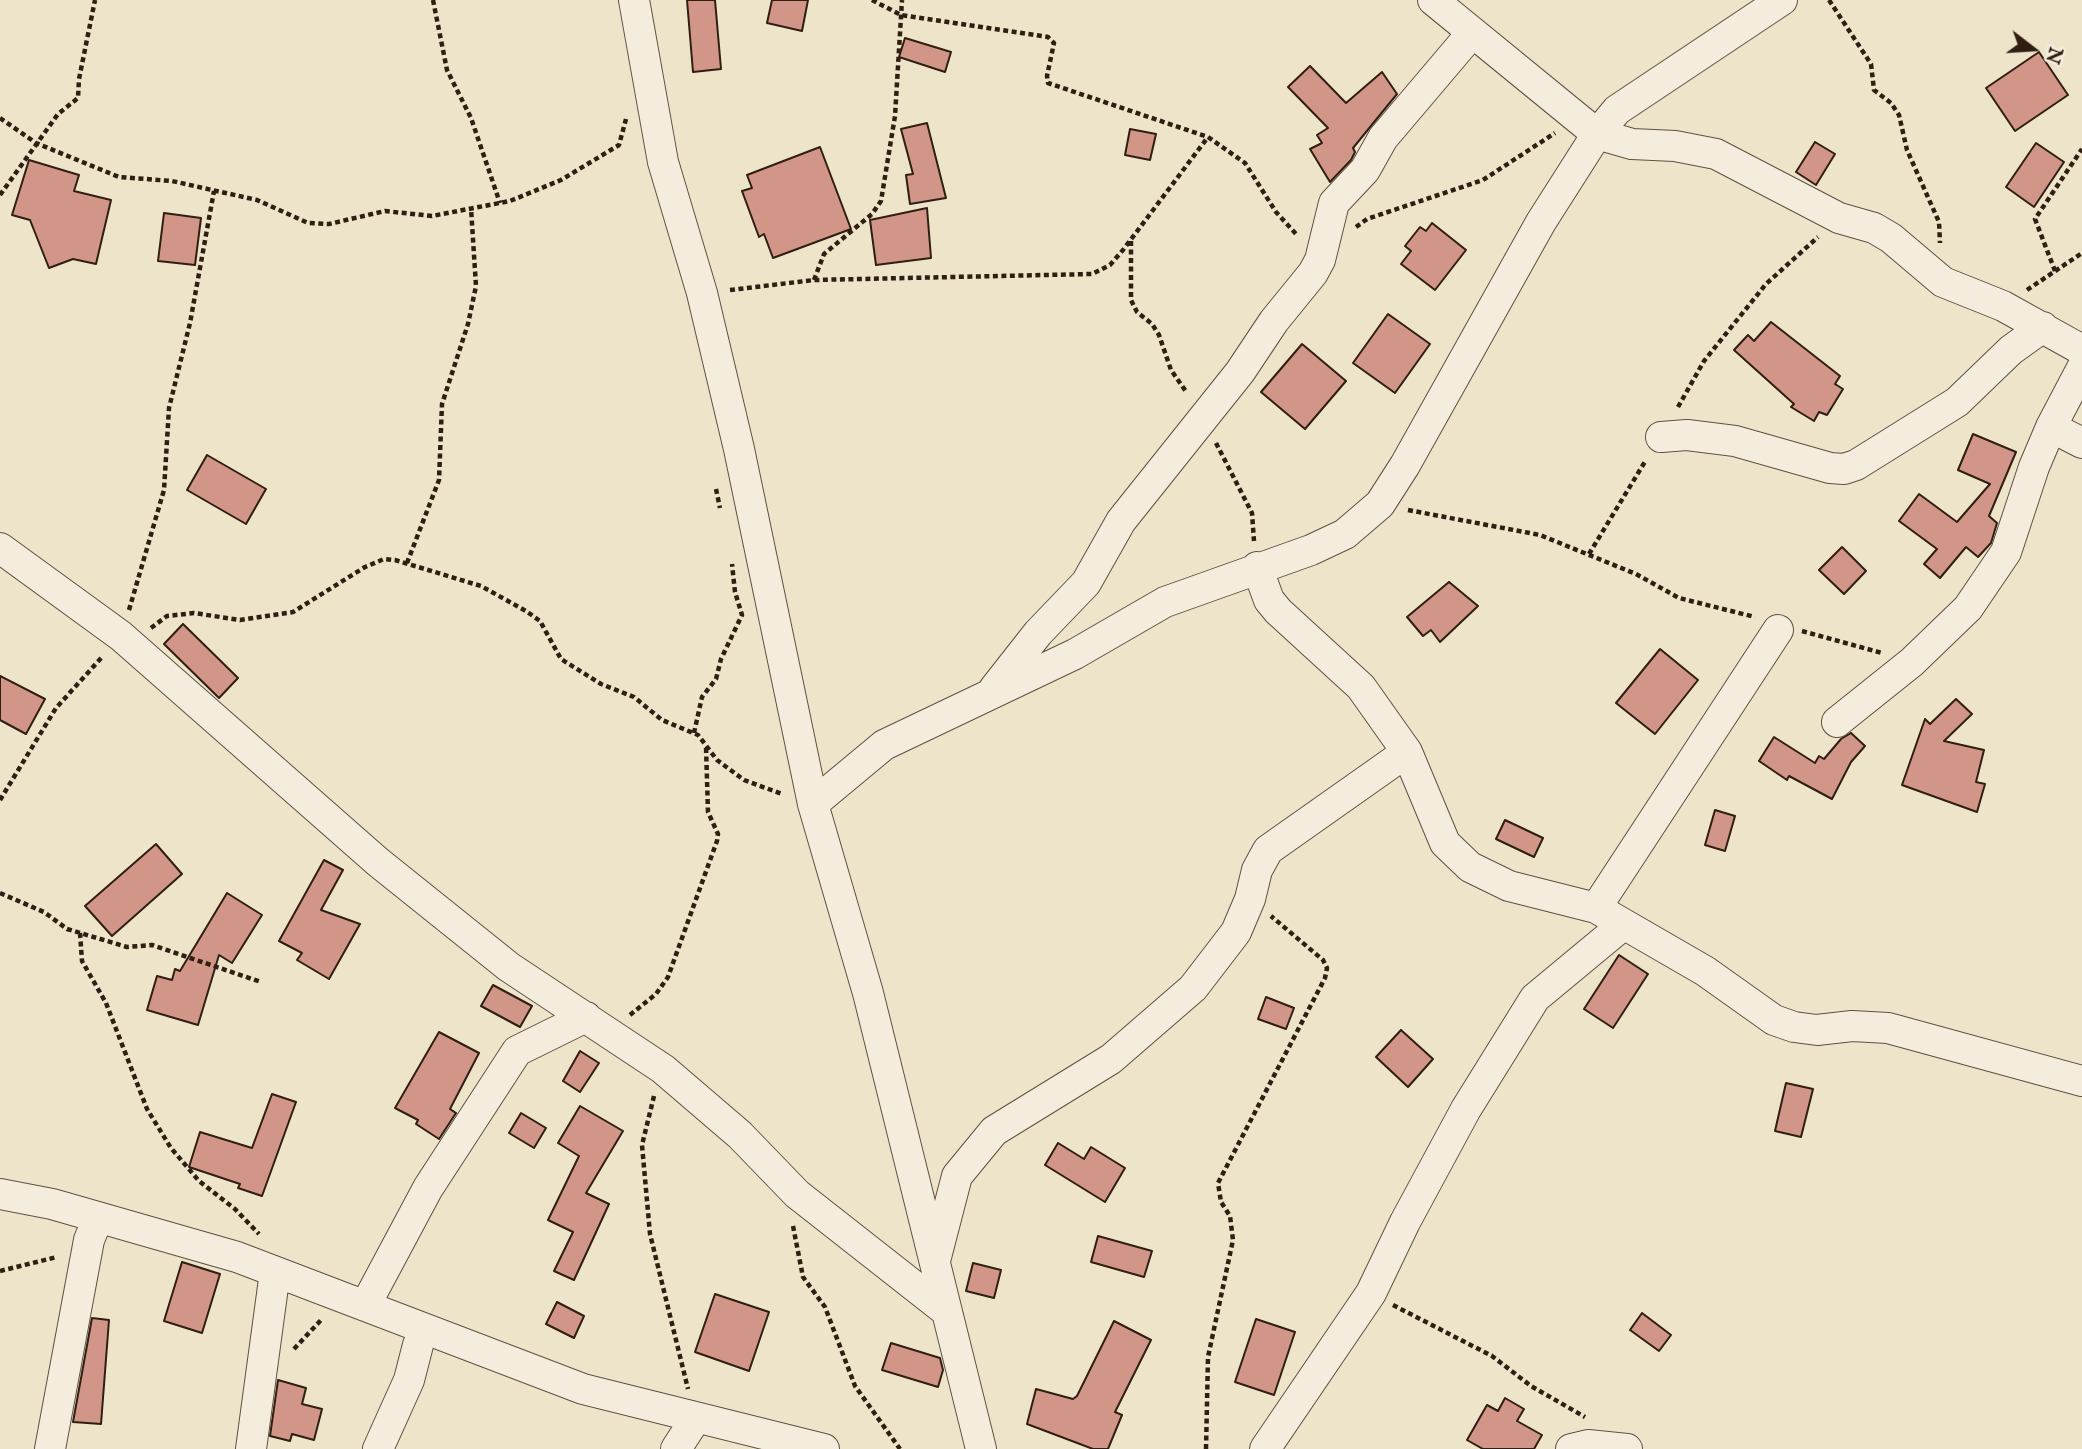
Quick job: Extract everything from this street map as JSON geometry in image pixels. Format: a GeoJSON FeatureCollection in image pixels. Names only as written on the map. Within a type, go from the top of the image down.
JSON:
{"type":"FeatureCollection","features":[{"type":"Feature","properties":{"kind":"street"},"geometry":{"type":"LineString","coordinates":[[634,0],[663,162],[702,293],[740,449],[813,804],[868,993],[897,1120],[981,1449]]}},
{"type":"Feature","properties":{"kind":"street"},"geometry":{"type":"LineString","coordinates":[[1433,0],[1587,127],[1632,145],[1675,146],[1716,154],[1839,218],[1874,228],[1891,238],[1943,282],[2003,306],[2082,350]]}},
{"type":"Feature","properties":{"kind":"street"},"geometry":{"type":"LineString","coordinates":[[813,804],[884,745],[1075,654],[1165,601],[1311,550],[1345,534],[1380,504],[1405,465],[1541,222],[1587,127],[1617,110],[1782,0]]}},
{"type":"Feature","properties":{"kind":"street"},"geometry":{"type":"LineString","coordinates":[[990,694],[1038,633],[1086,583],[1121,521],[1204,417],[1320,260],[1334,203],[1365,170],[1382,138],[1472,33]]}},
{"type":"Feature","properties":{"kind":"street"},"geometry":{"type":"LineString","coordinates":[[1661,437],[1687,435],[1735,441],[1830,468],[1844,469],[1856,465],[1957,402],[2011,350],[2043,327]]}},
{"type":"Feature","properties":{"kind":"street"},"geometry":{"type":"LineString","coordinates":[[1837,722],[1912,662],[1968,608],[2006,552],[2050,428],[2082,368]]}},
{"type":"Feature","properties":{"kind":"street"},"geometry":{"type":"LineString","coordinates":[[2050,428],[2082,443]]}},
{"type":"Feature","properties":{"kind":"street"},"geometry":{"type":"LineString","coordinates":[[0,548],[126,640],[378,862],[509,967],[663,1069],[740,1135],[797,1194],[946,1311]]}},
{"type":"Feature","properties":{"kind":"street"},"geometry":{"type":"LineString","coordinates":[[1256,567],[1269,600],[1278,611],[1361,687],[1407,752],[1445,843],[1470,867],[1509,886],[1596,908],[1705,971],[1774,1020],[1794,1027],[1817,1030],[1852,1026],[1888,1028],[2082,1081]]}},
{"type":"Feature","properties":{"kind":"street"},"geometry":{"type":"LineString","coordinates":[[1596,908],[1778,630]]}},
{"type":"Feature","properties":{"kind":"street"},"geometry":{"type":"LineString","coordinates":[[935,1261],[957,1176],[994,1132],[1111,1059],[1193,989],[1229,943],[1250,899],[1257,870],[1268,850],[1407,752]]}},
{"type":"Feature","properties":{"kind":"street"},"geometry":{"type":"LineString","coordinates":[[1265,1449],[1371,1293],[1405,1222],[1466,1109],[1535,998],[1623,925]]}},
{"type":"Feature","properties":{"kind":"street"},"geometry":{"type":"LineString","coordinates":[[365,1306],[428,1188],[517,1051],[586,1017]]}},
{"type":"Feature","properties":{"kind":"street"},"geometry":{"type":"LineString","coordinates":[[0,1194],[52,1204],[93,1229],[237,1257],[583,1389],[824,1449]]}},
{"type":"Feature","properties":{"kind":"street"},"geometry":{"type":"LineString","coordinates":[[50,1449],[93,1229]]}},
{"type":"Feature","properties":{"kind":"street"},"geometry":{"type":"LineString","coordinates":[[251,1449],[275,1272]]}},
{"type":"Feature","properties":{"kind":"street"},"geometry":{"type":"LineString","coordinates":[[378,1449],[409,1380],[418,1345]]}},
{"type":"Feature","properties":{"kind":"street"},"geometry":{"type":"LineString","coordinates":[[676,1449],[695,1418]]}},
{"type":"Feature","properties":{"kind":"street"},"geometry":{"type":"LineString","coordinates":[[1571,1449],[1588,1445],[1627,1449]]}},
{"type":"Feature","properties":{"kind":"path"},"geometry":{"type":"LineString","coordinates":[[0,195],[58,114],[78,98],[79,79],[95,0]]}},
{"type":"Feature","properties":{"kind":"path"},"geometry":{"type":"LineString","coordinates":[[433,0],[447,70],[471,118],[500,203]]}},
{"type":"Feature","properties":{"kind":"path"},"geometry":{"type":"LineString","coordinates":[[872,0],[901,15],[1048,37],[1054,43],[1048,83],[1208,137],[1245,163],[1276,212],[1320,260],[1367,219],[1483,180],[1587,127]]}},
{"type":"Feature","properties":{"kind":"path"},"geometry":{"type":"LineString","coordinates":[[814,280],[824,254],[872,214],[881,201],[895,116],[902,0]]}},
{"type":"Feature","properties":{"kind":"path"},"geometry":{"type":"LineString","coordinates":[[1829,0],[1871,64],[1874,90],[1891,103],[1899,115],[1907,150],[1939,222],[1943,282]]}},
{"type":"Feature","properties":{"kind":"path"},"geometry":{"type":"LineString","coordinates":[[0,118],[36,143],[119,177],[172,181],[257,200],[308,223],[330,224],[385,211],[432,216],[500,203],[561,180],[618,145],[628,111]]}},
{"type":"Feature","properties":{"kind":"path"},"geometry":{"type":"LineString","coordinates":[[702,293],[814,280],[1092,274],[1110,265],[1208,137]]}},
{"type":"Feature","properties":{"kind":"path"},"geometry":{"type":"LineString","coordinates":[[2055,271],[2035,219],[2082,149]]}},
{"type":"Feature","properties":{"kind":"path"},"geometry":{"type":"LineString","coordinates":[[126,640],[164,490],[169,408],[190,323],[214,191]]}},
{"type":"Feature","properties":{"kind":"path"},"geometry":{"type":"LineString","coordinates":[[407,564],[439,480],[442,404],[468,324],[477,286],[471,208]]}},
{"type":"Feature","properties":{"kind":"path"},"geometry":{"type":"LineString","coordinates":[[1589,554],[1704,361],[1766,284],[1839,218]]}},
{"type":"Feature","properties":{"kind":"path"},"geometry":{"type":"LineString","coordinates":[[1131,240],[1131,300],[1137,312],[1152,324],[1171,370],[1204,417],[1235,484],[1252,513],[1256,567]]}},
{"type":"Feature","properties":{"kind":"path"},"geometry":{"type":"LineString","coordinates":[[2003,306],[2082,253]]}},
{"type":"Feature","properties":{"kind":"path"},"geometry":{"type":"LineString","coordinates":[[717,477],[718,499],[725,520]]}},
{"type":"Feature","properties":{"kind":"path"},"geometry":{"type":"LineString","coordinates":[[1380,504],[1540,535],[1636,574],[1679,598],[1706,607],[1745,614],[1778,630],[1819,635],[1912,662]]}},
{"type":"Feature","properties":{"kind":"path"},"geometry":{"type":"LineString","coordinates":[[694,733],[702,697],[716,679],[742,615],[735,592],[731,552]]}},
{"type":"Feature","properties":{"kind":"path"},"geometry":{"type":"LineString","coordinates":[[0,800],[56,708],[126,640],[167,616],[194,613],[240,620],[293,612],[365,567],[384,559],[481,586],[526,611],[540,621],[561,659],[601,684],[634,697],[662,720],[694,733],[717,760],[744,780],[813,804]]}},
{"type":"Feature","properties":{"kind":"path"},"geometry":{"type":"LineString","coordinates":[[612,1033],[656,994],[668,977],[718,841],[706,792],[706,746]]}},
{"type":"Feature","properties":{"kind":"path"},"geometry":{"type":"LineString","coordinates":[[0,893],[44,912],[61,927],[127,947],[152,945],[261,982]]}},
{"type":"Feature","properties":{"kind":"path"},"geometry":{"type":"LineString","coordinates":[[1206,1449],[1208,1357],[1233,1240],[1230,1216],[1222,1202],[1218,1182],[1325,978],[1327,968],[1323,960],[1250,899]]}},
{"type":"Feature","properties":{"kind":"path"},"geometry":{"type":"LineString","coordinates":[[80,933],[82,961],[106,1003],[146,1109],[171,1148],[199,1181],[235,1209],[262,1237]]}},
{"type":"Feature","properties":{"kind":"path"},"geometry":{"type":"LineString","coordinates":[[663,1069],[642,1145],[650,1234],[695,1418]]}},
{"type":"Feature","properties":{"kind":"path"},"geometry":{"type":"LineString","coordinates":[[797,1194],[793,1223],[803,1277],[825,1307],[855,1387],[900,1449]]}},
{"type":"Feature","properties":{"kind":"path"},"geometry":{"type":"LineString","coordinates":[[0,1270],[54,1258],[93,1229]]}},
{"type":"Feature","properties":{"kind":"path"},"geometry":{"type":"LineString","coordinates":[[1371,1293],[1492,1356],[1531,1386],[1592,1421]]}},
{"type":"Feature","properties":{"kind":"path"},"geometry":{"type":"LineString","coordinates":[[289,1356],[308,1331],[331,1315]]}},
{"type":"Feature","properties":{"kind":"building"},"geometry":{"type":"Polygon","coordinates":[[[687,0],[715,0],[721,69],[693,72],[687,0]]]}},
{"type":"Feature","properties":{"kind":"building"},"geometry":{"type":"Polygon","coordinates":[[[772,0],[808,0],[802,31],[767,23],[772,0]]]}},
{"type":"Feature","properties":{"kind":"building"},"geometry":{"type":"Polygon","coordinates":[[[905,38],[951,52],[945,72],[899,57],[905,38]]]}},
{"type":"Feature","properties":{"kind":"building"},"geometry":{"type":"Polygon","coordinates":[[[2039,52],[2068,95],[2015,131],[1986,88],[2039,52]]]}},
{"type":"Feature","properties":{"kind":"building"},"geometry":{"type":"Polygon","coordinates":[[[1310,66],[1346,103],[1382,72],[1397,94],[1353,148],[1355,152],[1351,160],[1330,182],[1310,149],[1322,143],[1317,135],[1328,128],[1288,87],[1310,66]]]}},
{"type":"Feature","properties":{"kind":"building"},"geometry":{"type":"Polygon","coordinates":[[[927,123],[946,198],[910,204],[906,175],[913,174],[901,129],[927,123]]]}},
{"type":"Feature","properties":{"kind":"building"},"geometry":{"type":"Polygon","coordinates":[[[1130,129],[1156,134],[1150,160],[1125,155],[1130,129]]]}},
{"type":"Feature","properties":{"kind":"building"},"geometry":{"type":"Polygon","coordinates":[[[1815,142],[1835,154],[1816,185],[1796,172],[1815,142]]]}},
{"type":"Feature","properties":{"kind":"building"},"geometry":{"type":"Polygon","coordinates":[[[2036,143],[2064,162],[2034,207],[2006,187],[2036,143]]]}},
{"type":"Feature","properties":{"kind":"building"},"geometry":{"type":"Polygon","coordinates":[[[820,147],[851,229],[773,258],[764,234],[759,237],[742,191],[752,188],[747,175],[820,147]]]}},
{"type":"Feature","properties":{"kind":"building"},"geometry":{"type":"Polygon","coordinates":[[[29,160],[79,175],[74,191],[111,200],[96,264],[73,259],[49,268],[30,220],[12,215],[29,160]]]}},
{"type":"Feature","properties":{"kind":"building"},"geometry":{"type":"Polygon","coordinates":[[[927,208],[931,258],[876,265],[870,220],[927,208]]]}},
{"type":"Feature","properties":{"kind":"building"},"geometry":{"type":"Polygon","coordinates":[[[164,213],[201,218],[195,265],[158,261],[164,213]]]}},
{"type":"Feature","properties":{"kind":"building"},"geometry":{"type":"Polygon","coordinates":[[[1432,223],[1466,250],[1435,290],[1401,264],[1411,251],[1405,246],[1420,227],[1426,231],[1432,223]]]}},
{"type":"Feature","properties":{"kind":"building"},"geometry":{"type":"Polygon","coordinates":[[[1388,314],[1430,344],[1395,393],[1353,363],[1388,314]]]}},
{"type":"Feature","properties":{"kind":"building"},"geometry":{"type":"Polygon","coordinates":[[[1771,322],[1840,376],[1835,384],[1843,389],[1827,415],[1819,412],[1814,421],[1791,407],[1794,404],[1734,350],[1748,335],[1754,341],[1771,322]]]}},
{"type":"Feature","properties":{"kind":"building"},"geometry":{"type":"Polygon","coordinates":[[[1302,344],[1346,381],[1305,429],[1261,392],[1302,344]]]}},
{"type":"Feature","properties":{"kind":"building"},"geometry":{"type":"Polygon","coordinates":[[[1973,434],[2016,452],[1989,516],[1997,523],[1991,543],[1978,557],[1966,547],[1940,578],[1924,564],[1937,549],[1899,521],[1919,494],[1957,522],[1990,484],[1958,470],[1973,434]]]}},
{"type":"Feature","properties":{"kind":"building"},"geometry":{"type":"Polygon","coordinates":[[[207,455],[266,489],[246,524],[187,490],[207,455]]]}},
{"type":"Feature","properties":{"kind":"building"},"geometry":{"type":"Polygon","coordinates":[[[1842,547],[1866,571],[1844,594],[1819,570],[1842,547]]]}},
{"type":"Feature","properties":{"kind":"building"},"geometry":{"type":"Polygon","coordinates":[[[1449,582],[1478,606],[1440,642],[1431,630],[1423,636],[1407,617],[1449,582]]]}},
{"type":"Feature","properties":{"kind":"building"},"geometry":{"type":"Polygon","coordinates":[[[183,624],[238,678],[219,698],[164,644],[183,624]]]}},
{"type":"Feature","properties":{"kind":"building"},"geometry":{"type":"Polygon","coordinates":[[[1660,649],[1698,680],[1655,734],[1616,703],[1660,649]]]}},
{"type":"Feature","properties":{"kind":"building"},"geometry":{"type":"Polygon","coordinates":[[[0,676],[45,699],[26,734],[0,720],[0,676]]]}},
{"type":"Feature","properties":{"kind":"building"},"geometry":{"type":"Polygon","coordinates":[[[1956,699],[1972,714],[1944,741],[1984,750],[1976,782],[1985,784],[1977,812],[1902,785],[1925,719],[1930,724],[1956,699]]]}},
{"type":"Feature","properties":{"kind":"building"},"geometry":{"type":"Polygon","coordinates":[[[1851,733],[1865,746],[1851,762],[1832,799],[1789,776],[1787,780],[1759,761],[1774,737],[1815,763],[1819,756],[1824,759],[1841,739],[1851,733]]]}},
{"type":"Feature","properties":{"kind":"building"},"geometry":{"type":"Polygon","coordinates":[[[1715,810],[1735,816],[1725,851],[1705,845],[1715,810]]]}},
{"type":"Feature","properties":{"kind":"building"},"geometry":{"type":"Polygon","coordinates":[[[1505,820],[1543,838],[1534,857],[1496,839],[1505,820]]]}},
{"type":"Feature","properties":{"kind":"building"},"geometry":{"type":"Polygon","coordinates":[[[156,844],[182,874],[112,936],[85,906],[156,844]]]}},
{"type":"Feature","properties":{"kind":"building"},"geometry":{"type":"Polygon","coordinates":[[[324,860],[343,870],[321,910],[360,924],[329,979],[297,960],[302,953],[279,941],[324,860]]]}},
{"type":"Feature","properties":{"kind":"building"},"geometry":{"type":"Polygon","coordinates":[[[227,893],[262,915],[232,963],[219,955],[198,1025],[147,1010],[157,976],[172,980],[175,969],[180,971],[227,893]]]}},
{"type":"Feature","properties":{"kind":"building"},"geometry":{"type":"Polygon","coordinates":[[[1619,955],[1648,974],[1613,1028],[1584,1009],[1619,955]]]}},
{"type":"Feature","properties":{"kind":"building"},"geometry":{"type":"Polygon","coordinates":[[[493,985],[532,1006],[520,1027],[481,1006],[493,985]]]}},
{"type":"Feature","properties":{"kind":"building"},"geometry":{"type":"Polygon","coordinates":[[[1266,997],[1294,1008],[1286,1029],[1258,1019],[1266,997]]]}},
{"type":"Feature","properties":{"kind":"building"},"geometry":{"type":"Polygon","coordinates":[[[1401,1030],[1433,1059],[1408,1087],[1376,1057],[1401,1030]]]}},
{"type":"Feature","properties":{"kind":"building"},"geometry":{"type":"Polygon","coordinates":[[[439,1032],[479,1053],[450,1109],[456,1113],[439,1139],[416,1124],[418,1120],[395,1108],[439,1032]]]}},
{"type":"Feature","properties":{"kind":"building"},"geometry":{"type":"Polygon","coordinates":[[[580,1051],[599,1063],[580,1092],[563,1081],[580,1051]]]}},
{"type":"Feature","properties":{"kind":"building"},"geometry":{"type":"Polygon","coordinates":[[[1786,1083],[1813,1089],[1801,1137],[1775,1131],[1786,1083]]]}},
{"type":"Feature","properties":{"kind":"building"},"geometry":{"type":"Polygon","coordinates":[[[272,1094],[296,1102],[262,1196],[238,1188],[240,1184],[189,1167],[200,1132],[252,1148],[272,1094]]]}},
{"type":"Feature","properties":{"kind":"building"},"geometry":{"type":"Polygon","coordinates":[[[580,1106],[623,1131],[586,1193],[609,1204],[574,1280],[554,1271],[573,1232],[548,1220],[579,1156],[558,1143],[580,1106]]]}},
{"type":"Feature","properties":{"kind":"building"},"geometry":{"type":"Polygon","coordinates":[[[521,1113],[546,1128],[534,1148],[509,1133],[521,1113]]]}},
{"type":"Feature","properties":{"kind":"building"},"geometry":{"type":"Polygon","coordinates":[[[1058,1143],[1084,1159],[1091,1147],[1125,1168],[1105,1202],[1045,1165],[1058,1143]]]}},
{"type":"Feature","properties":{"kind":"building"},"geometry":{"type":"Polygon","coordinates":[[[1098,1236],[1152,1251],[1144,1277],[1091,1262],[1098,1236]]]}},
{"type":"Feature","properties":{"kind":"building"},"geometry":{"type":"Polygon","coordinates":[[[182,1262],[220,1274],[202,1333],[164,1321],[182,1262]]]}},
{"type":"Feature","properties":{"kind":"building"},"geometry":{"type":"Polygon","coordinates":[[[973,1263],[1001,1270],[994,1298],[966,1291],[973,1263]]]}},
{"type":"Feature","properties":{"kind":"building"},"geometry":{"type":"Polygon","coordinates":[[[715,1294],[769,1312],[749,1371],[695,1352],[715,1294]]]}},
{"type":"Feature","properties":{"kind":"building"},"geometry":{"type":"Polygon","coordinates":[[[557,1302],[584,1316],[574,1338],[546,1324],[557,1302]]]}},
{"type":"Feature","properties":{"kind":"building"},"geometry":{"type":"Polygon","coordinates":[[[1642,1313],[1671,1335],[1659,1351],[1630,1330],[1642,1313]]]}},
{"type":"Feature","properties":{"kind":"building"},"geometry":{"type":"Polygon","coordinates":[[[92,1318],[109,1320],[101,1424],[73,1422],[92,1318]]]}},
{"type":"Feature","properties":{"kind":"building"},"geometry":{"type":"Polygon","coordinates":[[[1256,1319],[1295,1332],[1274,1395],[1235,1382],[1256,1319]]]}},
{"type":"Feature","properties":{"kind":"building"},"geometry":{"type":"Polygon","coordinates":[[[1114,1321],[1151,1340],[1115,1412],[1122,1415],[1108,1449],[1093,1449],[1027,1424],[1036,1389],[1073,1399],[1077,1396],[1114,1321]]]}},
{"type":"Feature","properties":{"kind":"building"},"geometry":{"type":"Polygon","coordinates":[[[891,1343],[940,1358],[943,1370],[938,1387],[882,1370],[891,1343]]]}},
{"type":"Feature","properties":{"kind":"building"},"geometry":{"type":"Polygon","coordinates":[[[278,1380],[306,1388],[302,1404],[322,1409],[314,1440],[292,1434],[290,1441],[270,1436],[278,1380]]]}},
{"type":"Feature","properties":{"kind":"building"},"geometry":{"type":"Polygon","coordinates":[[[1505,1398],[1524,1409],[1517,1421],[1542,1435],[1534,1449],[1483,1449],[1467,1440],[1487,1405],[1498,1411],[1505,1398]]]}}]}
